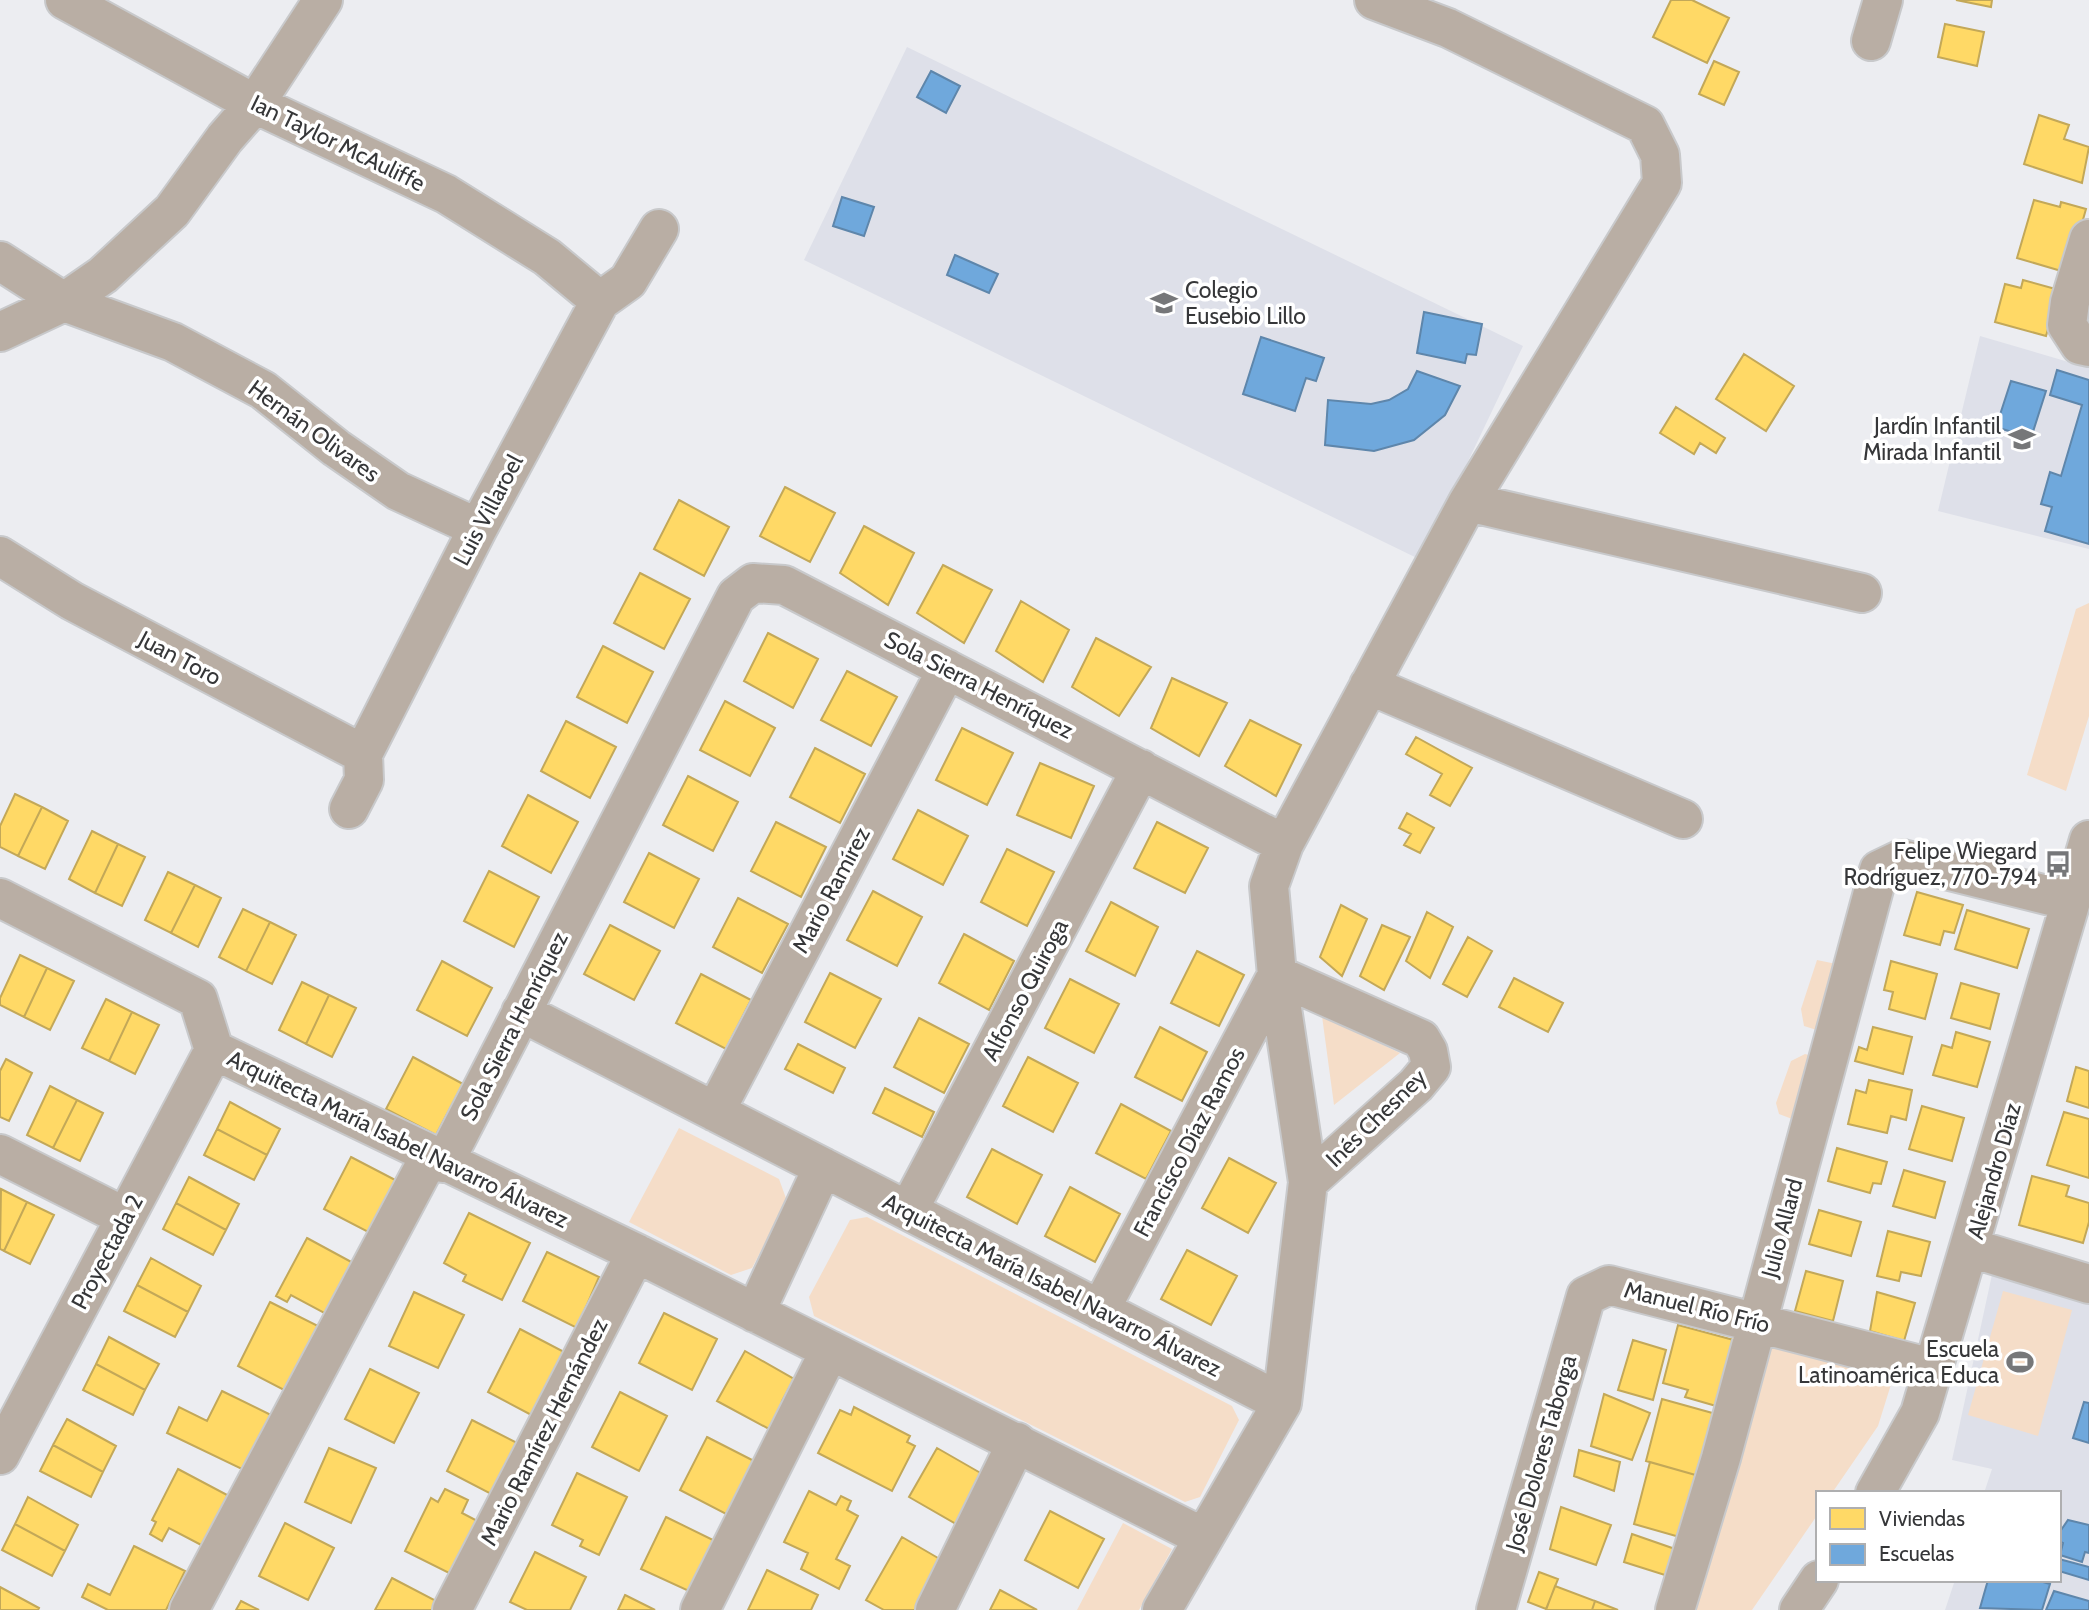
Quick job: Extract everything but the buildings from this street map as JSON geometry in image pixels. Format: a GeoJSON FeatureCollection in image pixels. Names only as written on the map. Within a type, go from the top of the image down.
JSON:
{"type":"FeatureCollection","features":[{"type":"Feature","properties":{"kind":"street","name":"Ian Taylor McAuliffe"},"geometry":{"type":"LineString","coordinates":[[65,0],[255,104],[446,194],[547,257],[600,302]]}},
{"type":"Feature","properties":{"kind":"street"},"geometry":{"type":"LineString","coordinates":[[0,332],[64,302],[139,245],[172,211],[225,138],[255,104],[323,0]]}},
{"type":"Feature","properties":{"kind":"street"},"geometry":{"type":"LineString","coordinates":[[1162,1610],[1282,1403],[1308,1182],[1277,975],[1269,886],[1284,844],[1468,502],[1662,183],[1660,155],[1645,125],[1448,27],[1374,0]]}},
{"type":"Feature","properties":{"kind":"street"},"geometry":{"type":"LineString","coordinates":[[1871,41],[1883,0]]}},
{"type":"Feature","properties":{"kind":"street","name":"Luis Villaroel"},"geometry":{"type":"LineString","coordinates":[[349,809],[363,780],[363,754],[478,528],[600,302],[628,281],[659,229]]}},
{"type":"Feature","properties":{"kind":"street"},"geometry":{"type":"LineString","coordinates":[[2089,239],[2070,302],[2067,325],[2080,345],[2089,347]]}},
{"type":"Feature","properties":{"kind":"street","name":"Hernán Olivares"},"geometry":{"type":"LineString","coordinates":[[0,261],[64,302],[173,342],[263,390],[337,448],[398,491],[478,528]]}},
{"type":"Feature","properties":{"kind":"street"},"geometry":{"type":"LineString","coordinates":[[1468,502],[1862,593]]}},
{"type":"Feature","properties":{"kind":"street","name":"Juan Toro"},"geometry":{"type":"LineString","coordinates":[[0,556],[72,600],[363,754]]}},
{"type":"Feature","properties":{"kind":"street","name":"Sola Sierra Henríquez"},"geometry":{"type":"LineString","coordinates":[[189,1610],[437,1160],[522,1012],[736,596],[753,583],[785,585],[1284,844]]}},
{"type":"Feature","properties":{"kind":"street","name":"Mario Ramírez"},"geometry":{"type":"LineString","coordinates":[[715,1112],[947,669]]}},
{"type":"Feature","properties":{"kind":"street"},"geometry":{"type":"LineString","coordinates":[[1369,685],[1683,819]]}},
{"type":"Feature","properties":{"kind":"street","name":"Alfonso Quiroga"},"geometry":{"type":"LineString","coordinates":[[908,1211],[1141,769]]}},
{"type":"Feature","properties":{"kind":"street","name":"Alejandro Díaz"},"geometry":{"type":"LineString","coordinates":[[1876,1491],[1920,1413],[2079,892],[2089,840]]}},
{"type":"Feature","properties":{"kind":"street","name":"Julio Allard"},"geometry":{"type":"LineString","coordinates":[[1675,1610],[1721,1458],[1879,870],[1902,859],[2079,892]]}},
{"type":"Feature","properties":{"kind":"street","name":"Arquitecta María Isabel Navarro Álvarez"},"geometry":{"type":"LineString","coordinates":[[0,898],[198,999],[214,1050],[437,1160],[636,1253],[1203,1537]]}},
{"type":"Feature","properties":{"kind":"street","name":"Inés Chesney"},"geometry":{"type":"LineString","coordinates":[[1277,975],[1421,1039],[1428,1051],[1431,1067],[1416,1085],[1308,1182]]}},
{"type":"Feature","properties":{"kind":"street","name":"Francisco Díaz Ramos"},"geometry":{"type":"LineString","coordinates":[[1100,1310],[1277,975]]}},
{"type":"Feature","properties":{"kind":"street","name":"Arquitecta María Isabel Navarro Álvarez"},"geometry":{"type":"LineString","coordinates":[[522,1012],[1282,1403]]}},
{"type":"Feature","properties":{"kind":"street","name":"Proyectada 2"},"geometry":{"type":"LineString","coordinates":[[0,1455],[11,1405],[125,1217],[214,1050]]}},
{"type":"Feature","properties":{"kind":"street"},"geometry":{"type":"LineString","coordinates":[[0,1154],[125,1217]]}},
{"type":"Feature","properties":{"kind":"street"},"geometry":{"type":"LineString","coordinates":[[755,1313],[823,1167]]}},
{"type":"Feature","properties":{"kind":"street"},"geometry":{"type":"LineString","coordinates":[[1971,1248],[2089,1284]]}},
{"type":"Feature","properties":{"kind":"street","name":"Mario Ramírez Hernández"},"geometry":{"type":"LineString","coordinates":[[452,1610],[636,1253]]}},
{"type":"Feature","properties":{"kind":"street","name":"Manuel Río Frío"},"geometry":{"type":"LineString","coordinates":[[1586,1296],[1609,1285],[1932,1368]]}},
{"type":"Feature","properties":{"kind":"street","name":"José Dolores Taborga"},"geometry":{"type":"LineString","coordinates":[[1496,1610],[1586,1296]]}},
{"type":"Feature","properties":{"kind":"street"},"geometry":{"type":"LineString","coordinates":[[700,1610],[831,1350]]}},
{"type":"Feature","properties":{"kind":"street"},"geometry":{"type":"LineString","coordinates":[[936,1610],[1017,1443]]}},
{"type":"Feature","properties":{"kind":"street"},"geometry":{"type":"LineString","coordinates":[[1800,1610],[1818,1582]]}},
{"type":"Feature","properties":{"kind":"shaded area","name":"Colegio Eusebio Lillo"},"geometry":{"type":"Polygon","coordinates":[[[907,47],[1523,346],[1421,560],[804,260],[907,47]]]}},
{"type":"Feature","properties":{"kind":"shaded area","name":"Jardín Infantil Mirada Infantil"},"geometry":{"type":"Polygon","coordinates":[[[1980,336],[2089,368],[2089,549],[1938,511],[1980,336]]]}},
{"type":"Feature","properties":{"kind":"shaded area"},"geometry":{"type":"Polygon","coordinates":[[[2089,603],[2089,716],[2066,791],[2027,775],[2076,609],[2089,603]]]}},
{"type":"Feature","properties":{"kind":"shaded area"},"geometry":{"type":"Polygon","coordinates":[[[1817,960],[1846,966],[1826,1033],[1804,1026],[1801,1009],[1817,960]]]}},
{"type":"Feature","properties":{"kind":"shaded area"},"geometry":{"type":"Polygon","coordinates":[[[1322,1016],[1400,1053],[1334,1105],[1322,1016]]]}},
{"type":"Feature","properties":{"kind":"shaded area"},"geometry":{"type":"Polygon","coordinates":[[[1805,1054],[1819,1058],[1800,1122],[1779,1114],[1776,1103],[1791,1061],[1805,1054]]]}},
{"type":"Feature","properties":{"kind":"shaded area"},"geometry":{"type":"Polygon","coordinates":[[[679,1128],[779,1179],[787,1201],[752,1268],[731,1275],[629,1222],[679,1128]]]}},
{"type":"Feature","properties":{"kind":"shaded area"},"geometry":{"type":"Polygon","coordinates":[[[867,1217],[1232,1406],[1239,1420],[1200,1497],[1185,1502],[814,1316],[809,1297],[850,1220],[867,1217]]]}},
{"type":"Feature","properties":{"kind":"shaded area"},"geometry":{"type":"Polygon","coordinates":[[[1993,1270],[2089,1299],[2089,1610],[1945,1610],[1954,1582],[2061,1582],[2061,1491],[1985,1491],[1992,1469],[1952,1460],[1993,1270]]]}},
{"type":"Feature","properties":{"kind":"shaded area","name":"Escuela Latinoamérica Educa"},"geometry":{"type":"Polygon","coordinates":[[[2003,1291],[2072,1310],[2038,1436],[1968,1415],[2003,1291]]]}},
{"type":"Feature","properties":{"kind":"shaded area"},"geometry":{"type":"Polygon","coordinates":[[[1769,1339],[1893,1378],[1878,1426],[1833,1491],[1816,1491],[1816,1517],[1752,1610],[1684,1610],[1769,1339]]]}},
{"type":"Feature","properties":{"kind":"shaded area"},"geometry":{"type":"Polygon","coordinates":[[[1123,1523],[1172,1549],[1139,1610],[1077,1610],[1123,1523]]]}},
{"type":"Feature","properties":{"kind":"place","name":"Colegio Eusebio Lillo"},"geometry":{"type":"Point","coordinates":[1164,303]}},
{"type":"Feature","properties":{"kind":"place","name":"Jardín Infantil Mirada Infantil"},"geometry":{"type":"Point","coordinates":[2022,439]}},
{"type":"Feature","properties":{"kind":"place","name":"Felipe Wiegard Rodríguez, 770-794"},"geometry":{"type":"Point","coordinates":[2058,864]}},
{"type":"Feature","properties":{"kind":"place","name":"Escuela Latinoamérica Educa"},"geometry":{"type":"Point","coordinates":[2020,1362]}}]}
